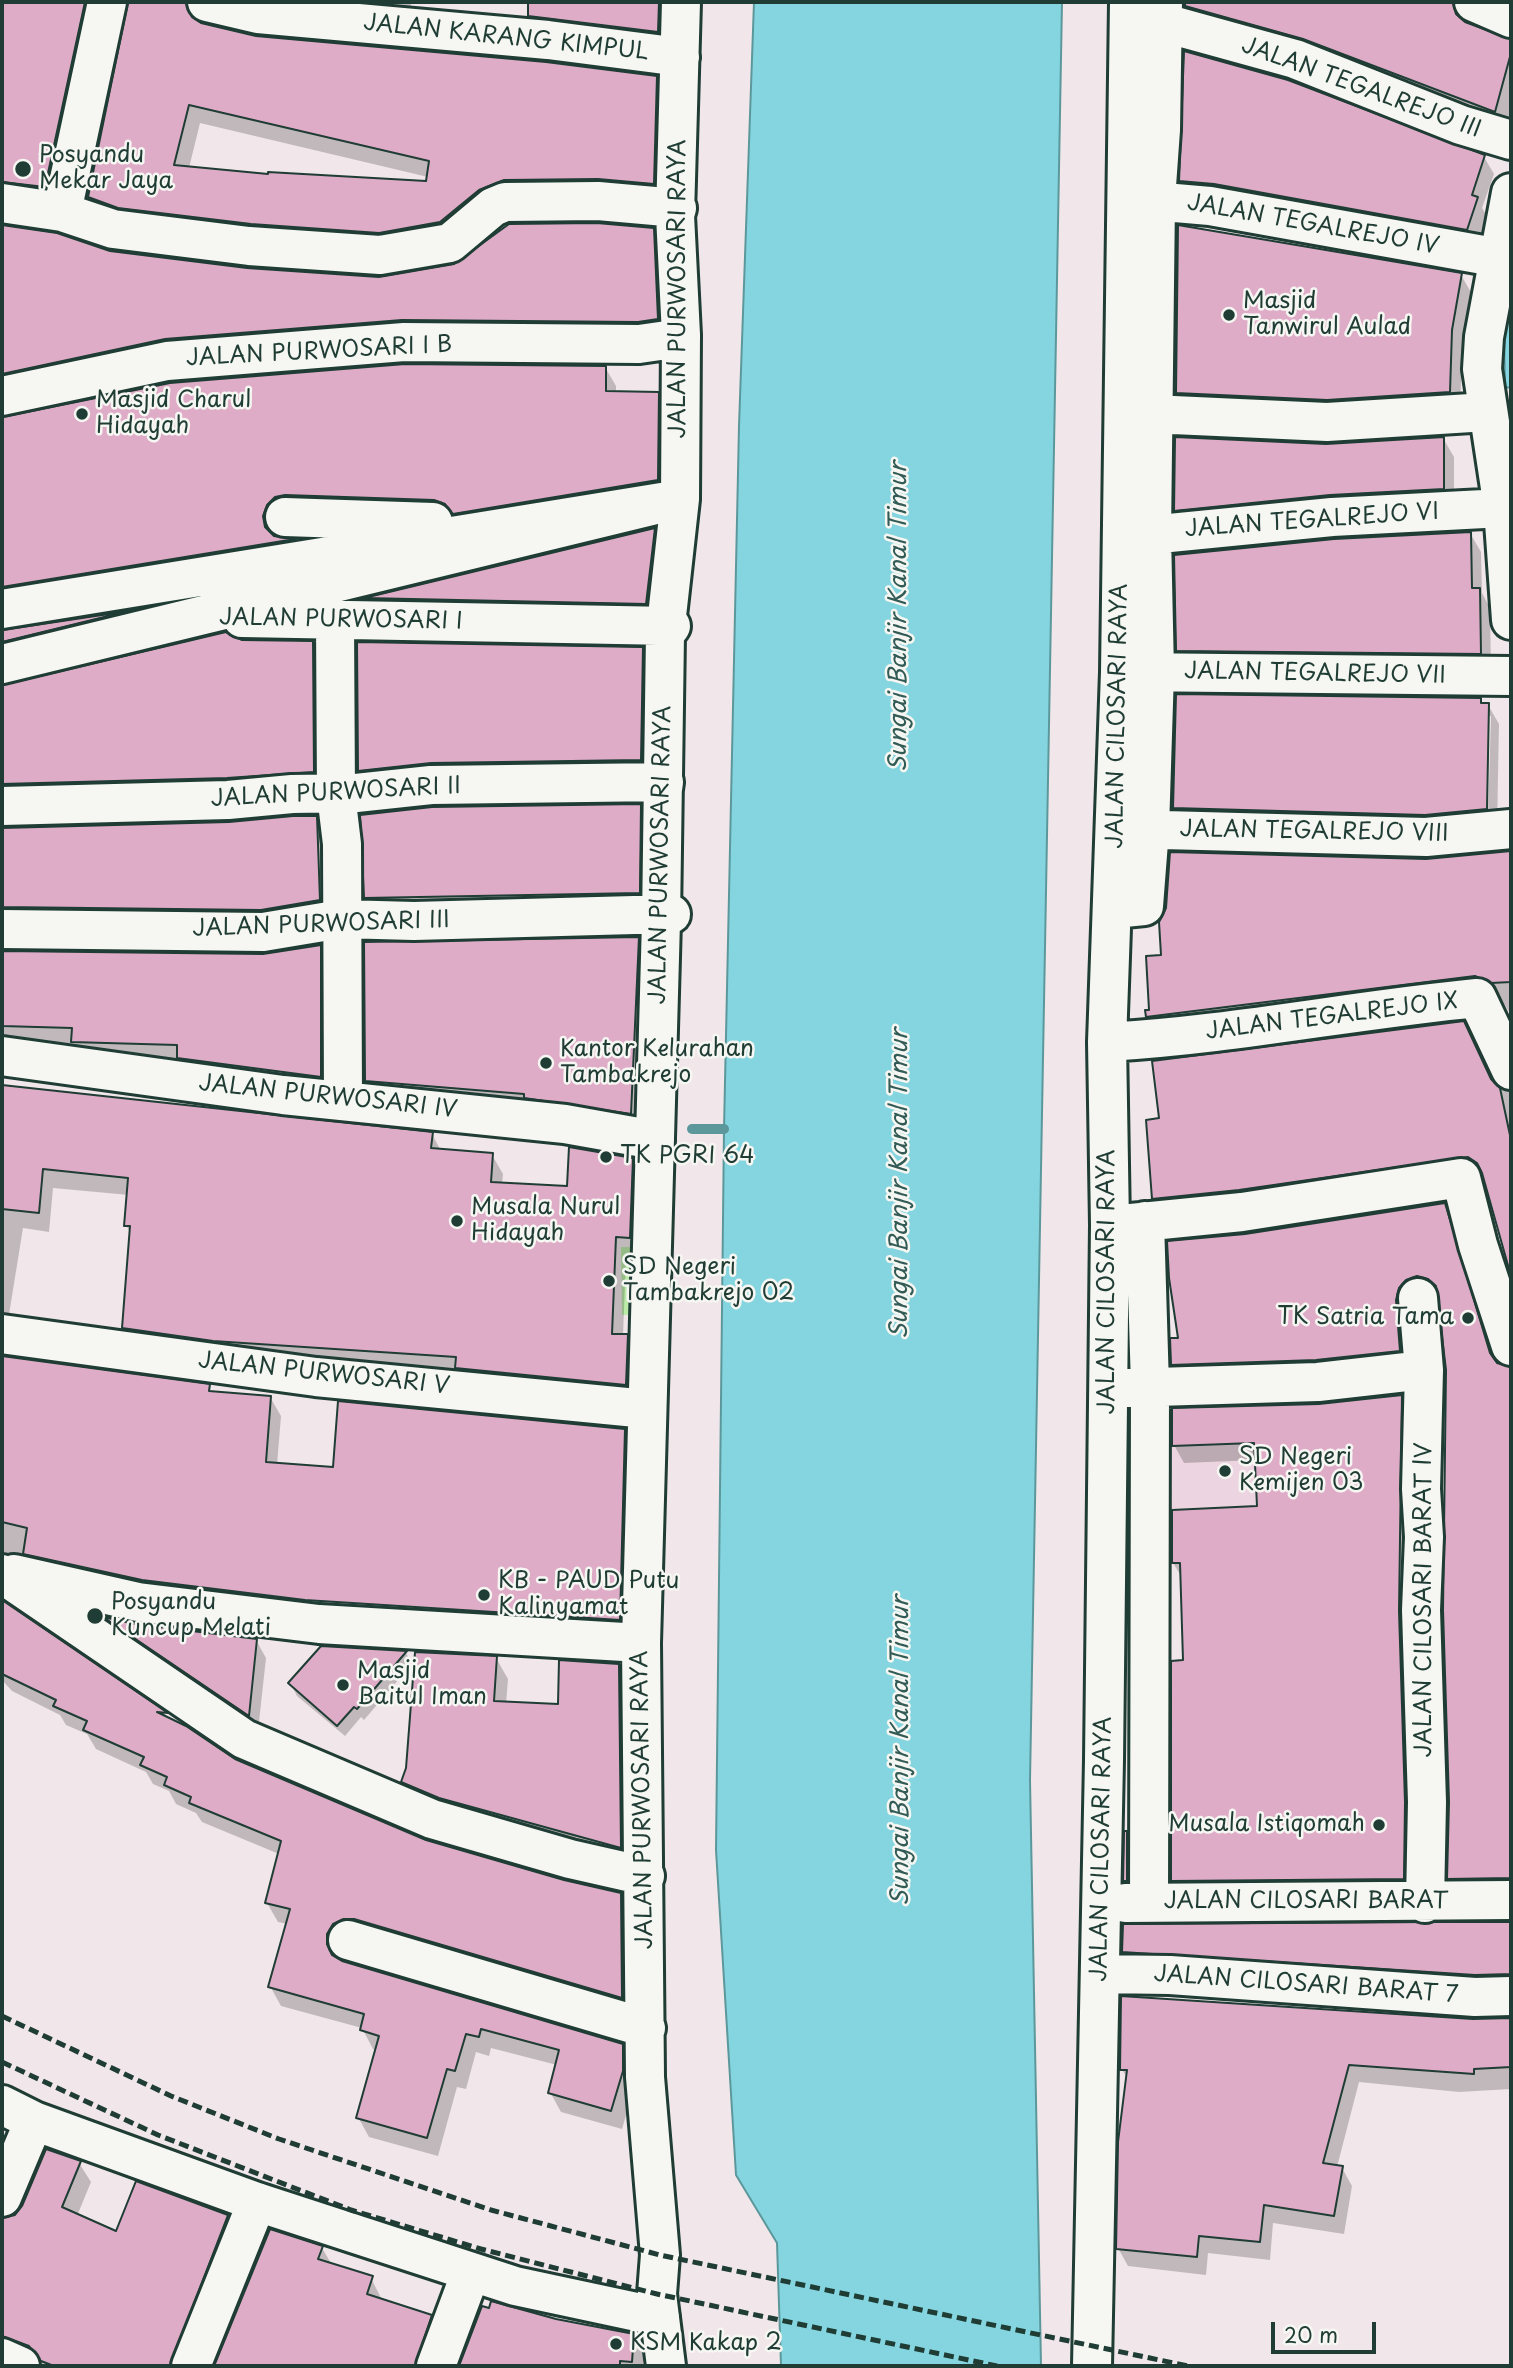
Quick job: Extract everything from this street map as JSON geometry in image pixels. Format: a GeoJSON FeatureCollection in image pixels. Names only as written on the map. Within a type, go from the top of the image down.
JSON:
{"type":"FeatureCollection","features":[{"type":"Feature","properties":{"kind":"street"},"geometry":{"type":"LineString","coordinates":[[62,212],[107,2]]}},
{"type":"Feature","properties":{"kind":"street","name":"JALAN KARANG KIMPUL"},"geometry":{"type":"LineString","coordinates":[[207,2],[258,14],[548,40],[680,57]]}},
{"type":"Feature","properties":{"kind":"street","name":"JALAN PURWOSARI RAYA"},"geometry":{"type":"LineString","coordinates":[[666,2366],[657,2294],[660,2255],[645,2077],[645,1877],[640,1643],[661,920],[664,634],[680,499],[681,338],[675,215],[681,2]]}},
{"type":"Feature","properties":{"kind":"street"},"geometry":{"type":"LineString","coordinates":[[1474,2],[1511,18]]}},
{"type":"Feature","properties":{"kind":"street","name":"JALAN TEGALREJO III"},"geometry":{"type":"LineString","coordinates":[[1146,10],[1295,60],[1461,125],[1511,140]]}},
{"type":"Feature","properties":{"kind":"street","name":"JALAN CILOSARI RAYA"},"geometry":{"type":"LineString","coordinates":[[1092,2366],[1108,1389],[1127,1223],[1107,1042],[1114,909],[1133,829],[1146,10]]}},
{"type":"Feature","properties":{"kind":"street"},"geometry":{"type":"LineString","coordinates":[[1511,193],[1505,259],[1484,337],[1482,369],[1503,508],[1511,620]]}},
{"type":"Feature","properties":{"kind":"street","name":"JALAN TEGALREJO IV"},"geometry":{"type":"LineString","coordinates":[[1141,199],[1210,206],[1505,259]]}},
{"type":"Feature","properties":{"kind":"street"},"geometry":{"type":"LineString","coordinates":[[2,203],[62,212],[113,229],[249,246],[380,255],[450,243],[493,207],[505,202],[598,201],[677,208],[675,215]]}},
{"type":"Feature","properties":{"kind":"street","name":"JALAN PURWOSARI I B"},"geometry":{"type":"LineString","coordinates":[[2,396],[167,361],[404,342],[639,344],[681,338]]}},
{"type":"Feature","properties":{"kind":"street"},"geometry":{"type":"LineString","coordinates":[[1138,413],[1327,422],[1487,412]]}},
{"type":"Feature","properties":{"kind":"street"},"geometry":{"type":"LineString","coordinates":[[285,517],[594,524],[680,499]]}},
{"type":"Feature","properties":{"kind":"street"},"geometry":{"type":"LineString","coordinates":[[2,609],[680,499]]}},
{"type":"Feature","properties":{"kind":"street"},"geometry":{"type":"LineString","coordinates":[[2,664],[680,499]]}},
{"type":"Feature","properties":{"kind":"street","name":"JALAN TEGALREJO VI"},"geometry":{"type":"LineString","coordinates":[[1137,536],[1332,517],[1503,508]]}},
{"type":"Feature","properties":{"kind":"street","name":"JALAN PURWOSARI I"},"geometry":{"type":"LineString","coordinates":[[2,621],[191,617],[671,626],[664,634]]}},
{"type":"Feature","properties":{"kind":"street"},"geometry":{"type":"LineString","coordinates":[[335,621],[336,794],[342,844],[343,1092]]}},
{"type":"Feature","properties":{"kind":"street","name":"JALAN TEGALREJO VII"},"geometry":{"type":"LineString","coordinates":[[1137,672],[1511,676]]}},
{"type":"Feature","properties":{"kind":"street","name":"JALAN PURWOSARI II"},"geometry":{"type":"LineString","coordinates":[[2,806],[228,800],[292,793],[336,794],[431,785],[664,782],[663,789]]}},
{"type":"Feature","properties":{"kind":"street","name":"JALAN TEGALREJO VIII"},"geometry":{"type":"LineString","coordinates":[[1133,829],[1426,837],[1511,829]]}},
{"type":"Feature","properties":{"kind":"street","name":"JALAN PURWOSARI III"},"geometry":{"type":"LineString","coordinates":[[2,929],[263,932],[341,919],[414,921],[671,914],[661,920]]}},
{"type":"Feature","properties":{"kind":"street","name":"JALAN TEGALREJO IX"},"geometry":{"type":"LineString","coordinates":[[1107,1042],[1157,1040],[1330,1014],[1477,998],[1511,1070]]}},
{"type":"Feature","properties":{"kind":"street","name":"JALAN PURWOSARI IV"},"geometry":{"type":"LineString","coordinates":[[2,1056],[283,1095],[343,1092],[565,1124],[655,1140]]}},
{"type":"Feature","properties":{"kind":"street"},"geometry":{"type":"LineString","coordinates":[[1149,1903],[1150,1386],[1127,1223],[1242,1212],[1461,1178],[1478,1245],[1511,1346]]}},
{"type":"Feature","properties":{"kind":"street","name":"JALAN CILOSARI BARAT IV"},"geometry":{"type":"LineString","coordinates":[[1418,1298],[1424,1370],[1421,1489],[1427,1802],[1426,1903]]}},
{"type":"Feature","properties":{"kind":"street","name":"JALAN PURWOSARI V"},"geometry":{"type":"LineString","coordinates":[[2,1334],[316,1377],[647,1409]]}},
{"type":"Feature","properties":{"kind":"street"},"geometry":{"type":"LineString","coordinates":[[1108,1389],[1318,1382],[1424,1370]]}},
{"type":"Feature","properties":{"kind":"street"},"geometry":{"type":"LineString","coordinates":[[2,1573],[138,1602],[318,1624],[640,1643]]}},
{"type":"Feature","properties":{"kind":"street"},"geometry":{"type":"LineString","coordinates":[[2,1573],[244,1739],[432,1819],[570,1859],[645,1877]]}},
{"type":"Feature","properties":{"kind":"street","name":"JALAN CILOSARI BARAT"},"geometry":{"type":"LineString","coordinates":[[1101,1903],[1426,1903],[1511,1900]]}},
{"type":"Feature","properties":{"kind":"street"},"geometry":{"type":"LineString","coordinates":[[348,1940],[646,2028]]}},
{"type":"Feature","properties":{"kind":"street","name":"JALAN CILOSARI BARAT 7"},"geometry":{"type":"LineString","coordinates":[[1100,1974],[1170,1975],[1475,1997],[1511,1996]]}},
{"type":"Feature","properties":{"kind":"street"},"geometry":{"type":"LineString","coordinates":[[2,2197],[18,2113],[257,2202],[515,2286],[660,2317]]}},
{"type":"Feature","properties":{"kind":"street"},"geometry":{"type":"LineString","coordinates":[[191,2366],[257,2202]]}},
{"type":"Feature","properties":{"kind":"street"},"geometry":{"type":"LineString","coordinates":[[436,2366],[471,2272]]}},
{"type":"Feature","properties":{"kind":"street"},"geometry":{"type":"LineString","coordinates":[[2,2358],[20,2366]]}},
{"type":"Feature","properties":{"kind":"shaded area","name":"SD Negeri Kemijen 03"},"geometry":{"type":"Polygon","coordinates":[[[1315,1386],[1321,1532],[1251,1560],[1133,1566],[1129,1409],[1138,1393],[1315,1386]]]}},
{"type":"Feature","properties":{"kind":"green space"},"geometry":{"type":"Polygon","coordinates":[[[621,1247],[646,1247],[647,1315],[622,1315],[621,1247]]]}},
{"type":"Feature","properties":{"kind":"water","name":"Sungai Banjir Kanal Timur"},"geometry":{"type":"Polygon","coordinates":[[[754,2],[1062,2],[1030,1780],[1041,2366],[781,2366],[777,2243],[736,2175],[716,1850],[724,1129],[739,426],[754,2]]]}},
{"type":"Feature","properties":{"kind":"water"},"geometry":{"type":"Polygon","coordinates":[[[1511,302],[1511,388],[1505,387],[1504,339],[1511,302]]]}},
{"type":"Feature","properties":{"kind":"building"},"geometry":{"type":"Polygon","coordinates":[[[2,2],[85,2],[45,187],[2,182],[2,2]]]}},
{"type":"Feature","properties":{"kind":"building"},"geometry":{"type":"Polygon","coordinates":[[[128,2],[186,2],[192,17],[201,23],[256,36],[546,62],[657,76],[654,184],[598,179],[504,180],[479,190],[440,222],[379,233],[251,224],[118,208],[88,197],[128,2]],[[189,105],[174,165],[268,174],[426,181],[429,161],[189,105]]]}},
{"type":"Feature","properties":{"kind":"building"},"geometry":{"type":"Polygon","coordinates":[[[528,2],[659,2],[658,32],[528,16],[528,2]]]}},
{"type":"Feature","properties":{"kind":"building"},"geometry":{"type":"Polygon","coordinates":[[[1185,2],[1453,2],[1456,14],[1465,22],[1511,39],[1511,53],[1495,112],[1303,39],[1185,6],[1185,2]]]}},
{"type":"Feature","properties":{"kind":"building"},"geometry":{"type":"Polygon","coordinates":[[[1184,51],[1288,80],[1485,155],[1472,195],[1478,197],[1467,230],[1214,184],[1179,181],[1184,51]]]}},
{"type":"Feature","properties":{"kind":"building"},"geometry":{"type":"Polygon","coordinates":[[[597,223],[654,228],[658,319],[638,322],[402,320],[165,339],[2,374],[2,225],[57,233],[110,251],[247,268],[379,277],[454,264],[509,224],[597,223]]]}},
{"type":"Feature","properties":{"kind":"building"},"geometry":{"type":"Polygon","coordinates":[[[1178,225],[1462,273],[1452,330],[1450,392],[1327,400],[1176,393],[1178,225]]]}},
{"type":"Feature","properties":{"kind":"building"},"geometry":{"type":"Polygon","coordinates":[[[405,364],[606,366],[606,391],[659,392],[658,480],[453,514],[445,504],[434,500],[285,495],[275,497],[267,505],[263,516],[265,527],[274,536],[295,539],[2,587],[2,417],[170,383],[405,364]]]}},
{"type":"Feature","properties":{"kind":"building"},"geometry":{"type":"Polygon","coordinates":[[[1175,437],[1326,444],[1444,437],[1444,489],[1330,495],[1174,511],[1175,437]]]}},
{"type":"Feature","properties":{"kind":"building"},"geometry":{"type":"Polygon","coordinates":[[[655,528],[646,604],[364,598],[655,528]]]}},
{"type":"Feature","properties":{"kind":"building"},"geometry":{"type":"Polygon","coordinates":[[[1471,532],[1472,588],[1480,588],[1481,654],[1176,651],[1174,555],[1334,539],[1471,532]]]}},
{"type":"Feature","properties":{"kind":"building"},"geometry":{"type":"Polygon","coordinates":[[[129,611],[2,642],[2,630],[129,611]]]}},
{"type":"Feature","properties":{"kind":"building"},"geometry":{"type":"Polygon","coordinates":[[[226,632],[242,640],[313,641],[314,772],[227,778],[2,784],[2,685],[226,632]]]}},
{"type":"Feature","properties":{"kind":"building"},"geometry":{"type":"Polygon","coordinates":[[[357,642],[643,647],[641,760],[431,763],[358,771],[357,642]]]}},
{"type":"Feature","properties":{"kind":"building"},"geometry":{"type":"Polygon","coordinates":[[[1176,694],[1481,698],[1481,703],[1489,703],[1487,809],[1425,815],[1173,808],[1176,694]]]}},
{"type":"Feature","properties":{"kind":"building"},"geometry":{"type":"Polygon","coordinates":[[[641,804],[640,893],[364,898],[360,815],[432,807],[641,804]]]}},
{"type":"Feature","properties":{"kind":"building"},"geometry":{"type":"Polygon","coordinates":[[[317,816],[320,900],[261,910],[2,907],[2,828],[229,822],[317,816]]]}},
{"type":"Feature","properties":{"kind":"building"},"geometry":{"type":"Polygon","coordinates":[[[1511,851],[1511,982],[1491,983],[1475,976],[1146,1017],[1145,1010],[1149,1010],[1146,956],[1161,955],[1159,922],[1166,908],[1170,852],[1426,859],[1511,851]]]}},
{"type":"Feature","properties":{"kind":"building"},"geometry":{"type":"Polygon","coordinates":[[[639,937],[631,1114],[524,1098],[524,1094],[365,1081],[364,942],[639,937]]]}},
{"type":"Feature","properties":{"kind":"building"},"geometry":{"type":"Polygon","coordinates":[[[321,945],[321,1077],[177,1058],[177,1045],[71,1042],[72,1028],[2,1026],[2,951],[263,954],[321,945]]]}},
{"type":"Feature","properties":{"kind":"building"},"geometry":{"type":"Polygon","coordinates":[[[1464,1021],[1491,1079],[1500,1088],[1511,1140],[1511,1276],[1482,1173],[1477,1163],[1468,1157],[1239,1190],[1152,1199],[1146,1120],[1159,1118],[1152,1061],[1464,1021]]]}},
{"type":"Feature","properties":{"kind":"building"},"geometry":{"type":"Polygon","coordinates":[[[2,1085],[433,1132],[431,1148],[493,1153],[491,1182],[567,1186],[569,1147],[633,1158],[630,1238],[616,1237],[612,1334],[628,1334],[626,1385],[455,1368],[456,1357],[213,1341],[122,1328],[130,1226],[124,1226],[128,1178],[43,1169],[39,1213],[2,1209],[2,1085]]]}},
{"type":"Feature","properties":{"kind":"building"},"geometry":{"type":"Polygon","coordinates":[[[1445,1203],[1490,1353],[1497,1363],[1511,1367],[1511,1878],[1447,1879],[1449,1802],[1443,1610],[1446,1370],[1436,1286],[1428,1279],[1417,1276],[1406,1280],[1399,1288],[1396,1300],[1400,1351],[1316,1360],[1171,1365],[1170,1338],[1178,1338],[1169,1278],[1167,1241],[1245,1234],[1445,1203]]]}},
{"type":"Feature","properties":{"kind":"building"},"geometry":{"type":"Polygon","coordinates":[[[2,1356],[210,1384],[209,1391],[271,1396],[266,1462],[333,1467],[338,1401],[625,1429],[620,1620],[305,1600],[142,1580],[23,1554],[27,1528],[2,1522],[2,1356]]]}},
{"type":"Feature","properties":{"kind":"building"},"geometry":{"type":"Polygon","coordinates":[[[1402,1395],[1399,1611],[1405,1802],[1404,1879],[1171,1881],[1171,1661],[1183,1660],[1180,1563],[1172,1563],[1172,1510],[1257,1506],[1254,1443],[1172,1446],[1172,1408],[1319,1404],[1402,1395]]]}},
{"type":"Feature","properties":{"kind":"building"},"geometry":{"type":"Polygon","coordinates":[[[2,1600],[168,1713],[157,1712],[186,1726],[235,1759],[426,1840],[564,1880],[621,1893],[622,1998],[354,1919],[344,1919],[333,1924],[327,1934],[327,1944],[332,1955],[342,1961],[623,2044],[623,2071],[611,2111],[548,2093],[559,2050],[481,2029],[479,2037],[466,2034],[455,2071],[447,2069],[427,2138],[356,2118],[379,2036],[360,2030],[364,2014],[268,1987],[290,1909],[265,1903],[281,1841],[189,1803],[191,1797],[164,1785],[167,1777],[140,1765],[144,1757],[83,1730],[87,1721],[53,1706],[56,1700],[2,1674],[2,1600]]]}},
{"type":"Feature","properties":{"kind":"building"},"geometry":{"type":"Polygon","coordinates":[[[103,1617],[135,1624],[257,1639],[249,1716],[103,1617]]]}},
{"type":"Feature","properties":{"kind":"building","name":"Masjid Baitul Iman"},"geometry":{"type":"Polygon","coordinates":[[[321,1646],[407,1651],[357,1709],[354,1707],[337,1726],[288,1683],[321,1646]]]}},
{"type":"Feature","properties":{"kind":"building"},"geometry":{"type":"Polygon","coordinates":[[[415,1652],[497,1656],[494,1701],[558,1704],[559,1660],[619,1664],[621,1848],[439,1798],[401,1782],[406,1768],[415,1652]]]}},
{"type":"Feature","properties":{"kind":"building"},"geometry":{"type":"Polygon","coordinates":[[[1124,1831],[1127,1831],[1127,1881],[1123,1881],[1124,1831]]]}},
{"type":"Feature","properties":{"kind":"building"},"geometry":{"type":"Polygon","coordinates":[[[1511,1922],[1511,1974],[1475,1975],[1122,1952],[1123,1924],[1511,1922]]]}},
{"type":"Feature","properties":{"kind":"building"},"geometry":{"type":"Polygon","coordinates":[[[1121,1996],[1473,2019],[1511,2018],[1511,2067],[1474,2069],[1474,2074],[1349,2065],[1323,2163],[1343,2166],[1334,2216],[1264,2205],[1260,2242],[1199,2236],[1197,2257],[1116,2249],[1118,2142],[1127,2070],[1120,2070],[1121,1996]]]}},
{"type":"Feature","properties":{"kind":"building"},"geometry":{"type":"Polygon","coordinates":[[[46,2149],[81,2161],[62,2207],[116,2231],[136,2181],[228,2215],[170,2366],[54,2366],[41,2361],[29,2346],[2,2336],[2,2218],[15,2215],[22,2206],[46,2149]]]}},
{"type":"Feature","properties":{"kind":"building"},"geometry":{"type":"Polygon","coordinates":[[[270,2229],[323,2246],[318,2259],[373,2276],[367,2294],[432,2315],[415,2366],[214,2366],[270,2229]]]}},
{"type":"Feature","properties":{"kind":"building"},"geometry":{"type":"Polygon","coordinates":[[[491,2301],[556,2319],[634,2334],[632,2362],[620,2361],[620,2366],[459,2366],[482,2306],[489,2308],[491,2301]]]}},
{"type":"Feature","properties":{"kind":"waterway"},"geometry":{"type":"LineString","coordinates":[[692,1129],[724,1129]]}},
{"type":"Feature","properties":{"kind":"railway"},"geometry":{"type":"LineString","coordinates":[[2,2016],[171,2096],[279,2139],[491,2210],[660,2255],[1188,2366]]}},
{"type":"Feature","properties":{"kind":"railway"},"geometry":{"type":"LineString","coordinates":[[2,2062],[158,2135],[351,2210],[481,2249],[657,2294],[997,2366]]}},
{"type":"Feature","properties":{"kind":"place","name":"Posyandu Mekar Jaya"},"geometry":{"type":"Point","coordinates":[23,169]}},
{"type":"Feature","properties":{"kind":"place","name":"Masjid Tanwirul Aulad"},"geometry":{"type":"Point","coordinates":[1229,315]}},
{"type":"Feature","properties":{"kind":"place","name":"Masjid Charul Hidayah"},"geometry":{"type":"Point","coordinates":[82,414]}},
{"type":"Feature","properties":{"kind":"place","name":"Kantor Kelurahan Tambakrejo"},"geometry":{"type":"Point","coordinates":[546,1063]}},
{"type":"Feature","properties":{"kind":"place","name":"TK PGRI 64"},"geometry":{"type":"Point","coordinates":[606,1157]}},
{"type":"Feature","properties":{"kind":"place","name":"Musala Nurul Hidayah"},"geometry":{"type":"Point","coordinates":[457,1221]}},
{"type":"Feature","properties":{"kind":"place","name":"SD Negeri Tambakrejo 02"},"geometry":{"type":"Point","coordinates":[609,1281]}},
{"type":"Feature","properties":{"kind":"place","name":"TK Satria Tama"},"geometry":{"type":"Point","coordinates":[1468,1318]}},
{"type":"Feature","properties":{"kind":"place","name":"SD Negeri Kemijen 03"},"geometry":{"type":"Point","coordinates":[1225,1471]}},
{"type":"Feature","properties":{"kind":"place","name":"KB - PAUD Putu Kalinyamat"},"geometry":{"type":"Point","coordinates":[484,1595]}},
{"type":"Feature","properties":{"kind":"place","name":"Posyandu Kuncup Melati"},"geometry":{"type":"Point","coordinates":[95,1616]}},
{"type":"Feature","properties":{"kind":"place","name":"Masjid Baitul Iman"},"geometry":{"type":"Point","coordinates":[343,1685]}},
{"type":"Feature","properties":{"kind":"place","name":"Musala Istiqomah"},"geometry":{"type":"Point","coordinates":[1379,1825]}},
{"type":"Feature","properties":{"kind":"place","name":"KSM Kakap 2"},"geometry":{"type":"Point","coordinates":[616,2344]}}]}
